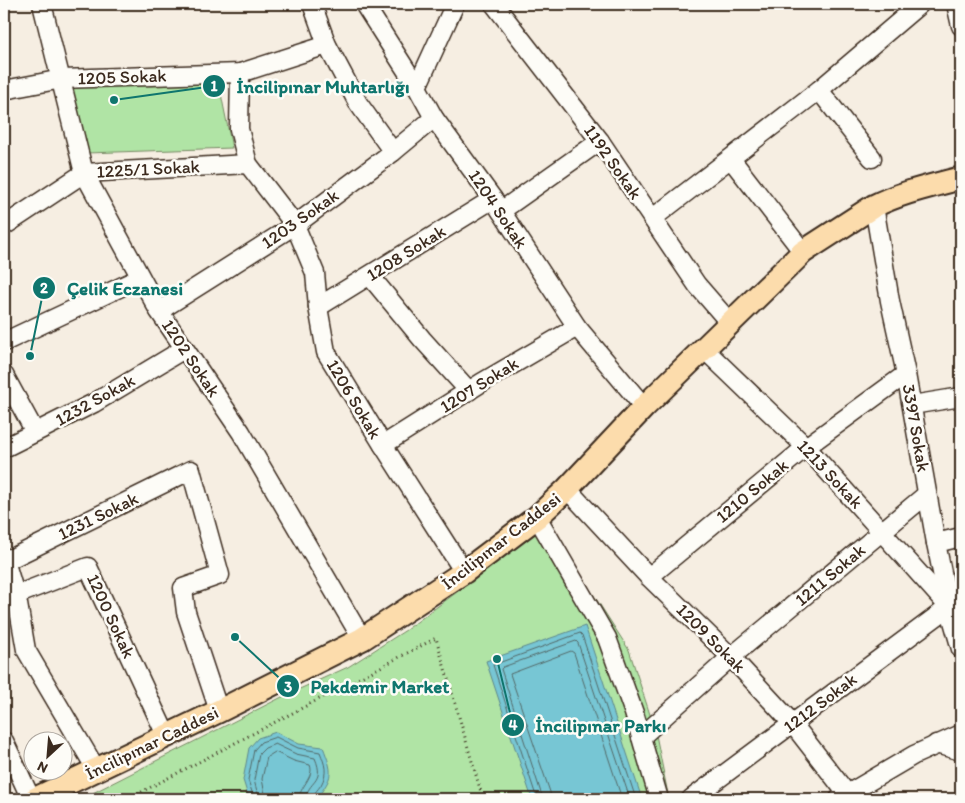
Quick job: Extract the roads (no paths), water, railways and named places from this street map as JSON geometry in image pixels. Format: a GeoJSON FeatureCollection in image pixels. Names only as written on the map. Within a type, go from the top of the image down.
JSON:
{"type":"FeatureCollection","features":[{"type":"Feature","properties":{"kind":"main road","name":"İncilipınar Caddesi"},"geometry":{"type":"LineString","coordinates":[[33,799],[219,711],[362,639],[464,572],[536,518],[567,490],[644,407],[803,252],[874,206],[918,189],[961,178]]}},
{"type":"Feature","properties":{"kind":"street","name":"1202 Sokak"},"geometry":{"type":"LineString","coordinates":[[42,4],[84,173],[158,311],[241,432],[362,639]]}},
{"type":"Feature","properties":{"kind":"street"},"geometry":{"type":"LineString","coordinates":[[312,4],[327,45],[358,103],[393,152]]}},
{"type":"Feature","properties":{"kind":"street","name":"1204 Sokak"},"geometry":{"type":"LineString","coordinates":[[364,4],[417,87],[434,118],[497,205],[577,326],[644,407]]}},
{"type":"Feature","properties":{"kind":"street"},"geometry":{"type":"LineString","coordinates":[[417,87],[455,4]]}},
{"type":"Feature","properties":{"kind":"street","name":"1192 Sokak"},"geometry":{"type":"LineString","coordinates":[[494,4],[600,141],[697,286],[730,323]]}},
{"type":"Feature","properties":{"kind":"street"},"geometry":{"type":"LineString","coordinates":[[653,218],[820,90],[920,4]]}},
{"type":"Feature","properties":{"kind":"street"},"geometry":{"type":"LineString","coordinates":[[956,4],[961,26]]}},
{"type":"Feature","properties":{"kind":"street","name":"1205 Sokak"},"geometry":{"type":"LineString","coordinates":[[4,90],[62,79],[240,73],[327,45]]}},
{"type":"Feature","properties":{"kind":"street","name":"1206 Sokak"},"geometry":{"type":"LineString","coordinates":[[240,73],[239,129],[248,164],[295,225],[315,273],[318,307],[326,352],[464,572]]}},
{"type":"Feature","properties":{"kind":"street"},"geometry":{"type":"LineString","coordinates":[[820,90],[872,158]]}},
{"type":"Feature","properties":{"kind":"street","name":"1203 Sokak"},"geometry":{"type":"LineString","coordinates":[[158,311],[295,225],[393,152],[434,118]]}},
{"type":"Feature","properties":{"kind":"street","name":"1208 Sokak"},"geometry":{"type":"LineString","coordinates":[[318,307],[497,205],[600,141]]}},
{"type":"Feature","properties":{"kind":"street"},"geometry":{"type":"LineString","coordinates":[[731,159],[803,252]]}},
{"type":"Feature","properties":{"kind":"street","name":"1225/1 Sokak"},"geometry":{"type":"LineString","coordinates":[[4,226],[84,173],[248,164]]}},
{"type":"Feature","properties":{"kind":"street","name":"3397 Sokak"},"geometry":{"type":"LineString","coordinates":[[874,206],[936,543],[949,607],[961,649]]}},
{"type":"Feature","properties":{"kind":"street"},"geometry":{"type":"LineString","coordinates":[[370,276],[422,339],[469,390]]}},
{"type":"Feature","properties":{"kind":"street"},"geometry":{"type":"LineString","coordinates":[[4,342],[140,278]]}},
{"type":"Feature","properties":{"kind":"street","name":"1207 Sokak"},"geometry":{"type":"LineString","coordinates":[[383,445],[469,390],[577,326]]}},
{"type":"Feature","properties":{"kind":"street","name":"1232 Sokak"},"geometry":{"type":"LineString","coordinates":[[4,448],[94,403],[184,348]]}},
{"type":"Feature","properties":{"kind":"street","name":"1213 Sokak"},"geometry":{"type":"LineString","coordinates":[[704,349],[806,447],[949,607]]}},
{"type":"Feature","properties":{"kind":"street","name":"1210 Sokak"},"geometry":{"type":"LineString","coordinates":[[649,577],[806,447],[906,374]]}},
{"type":"Feature","properties":{"kind":"street"},"geometry":{"type":"LineString","coordinates":[[4,375],[35,432]]}},
{"type":"Feature","properties":{"kind":"street"},"geometry":{"type":"LineString","coordinates":[[912,405],[961,397]]}},
{"type":"Feature","properties":{"kind":"street","name":"1231 Sokak"},"geometry":{"type":"LineString","coordinates":[[4,560],[191,470],[220,575],[184,588],[186,612],[219,711]]}},
{"type":"Feature","properties":{"kind":"street","name":"1209 Sokak"},"geometry":{"type":"LineString","coordinates":[[567,490],[649,577],[731,656],[792,723],[844,797]]}},
{"type":"Feature","properties":{"kind":"street","name":"1211 Sokak"},"geometry":{"type":"LineString","coordinates":[[640,737],[731,656],[927,494]]}},
{"type":"Feature","properties":{"kind":"street"},"geometry":{"type":"LineString","coordinates":[[536,518],[607,638],[659,799]]}},
{"type":"Feature","properties":{"kind":"street"},"geometry":{"type":"LineString","coordinates":[[936,543],[961,537]]}},
{"type":"Feature","properties":{"kind":"street"},"geometry":{"type":"LineString","coordinates":[[4,560],[16,595],[26,650],[96,770]]}},
{"type":"Feature","properties":{"kind":"street","name":"1200 Sokak"},"geometry":{"type":"LineString","coordinates":[[16,595],[88,567],[166,735]]}},
{"type":"Feature","properties":{"kind":"street","name":"1212 Sokak"},"geometry":{"type":"LineString","coordinates":[[691,799],[949,607]]}},
{"type":"Feature","properties":{"kind":"street"},"geometry":{"type":"LineString","coordinates":[[844,797],[914,755],[961,734]]}},
{"type":"Feature","properties":{"kind":"street"},"geometry":{"type":"LineString","coordinates":[[4,741],[33,799]]}},
{"type":"Feature","properties":{"kind":"street"},"geometry":{"type":"LineString","coordinates":[[936,744],[961,751]]}},
{"type":"Feature","properties":{"kind":"water"},"geometry":{"type":"Polygon","coordinates":[[[585,626],[642,799],[532,799],[486,661],[585,626]]]}},
{"type":"Feature","properties":{"kind":"water"},"geometry":{"type":"Polygon","coordinates":[[[276,732],[299,744],[323,747],[329,763],[330,774],[326,785],[316,799],[246,799],[248,796],[243,780],[249,748],[258,738],[276,732]]]}},
{"type":"Feature","properties":{"kind":"place","name":"İncilipınar Muhtarlığı"},"geometry":{"type":"Point","coordinates":[114,100]}},
{"type":"Feature","properties":{"kind":"place","name":"Çelik Eczanesi"},"geometry":{"type":"Point","coordinates":[30,356]}},
{"type":"Feature","properties":{"kind":"place","name":"Pekdemir Market"},"geometry":{"type":"Point","coordinates":[235,637]}},
{"type":"Feature","properties":{"kind":"place","name":"İncilipınar Parkı"},"geometry":{"type":"Point","coordinates":[497,659]}}]}
